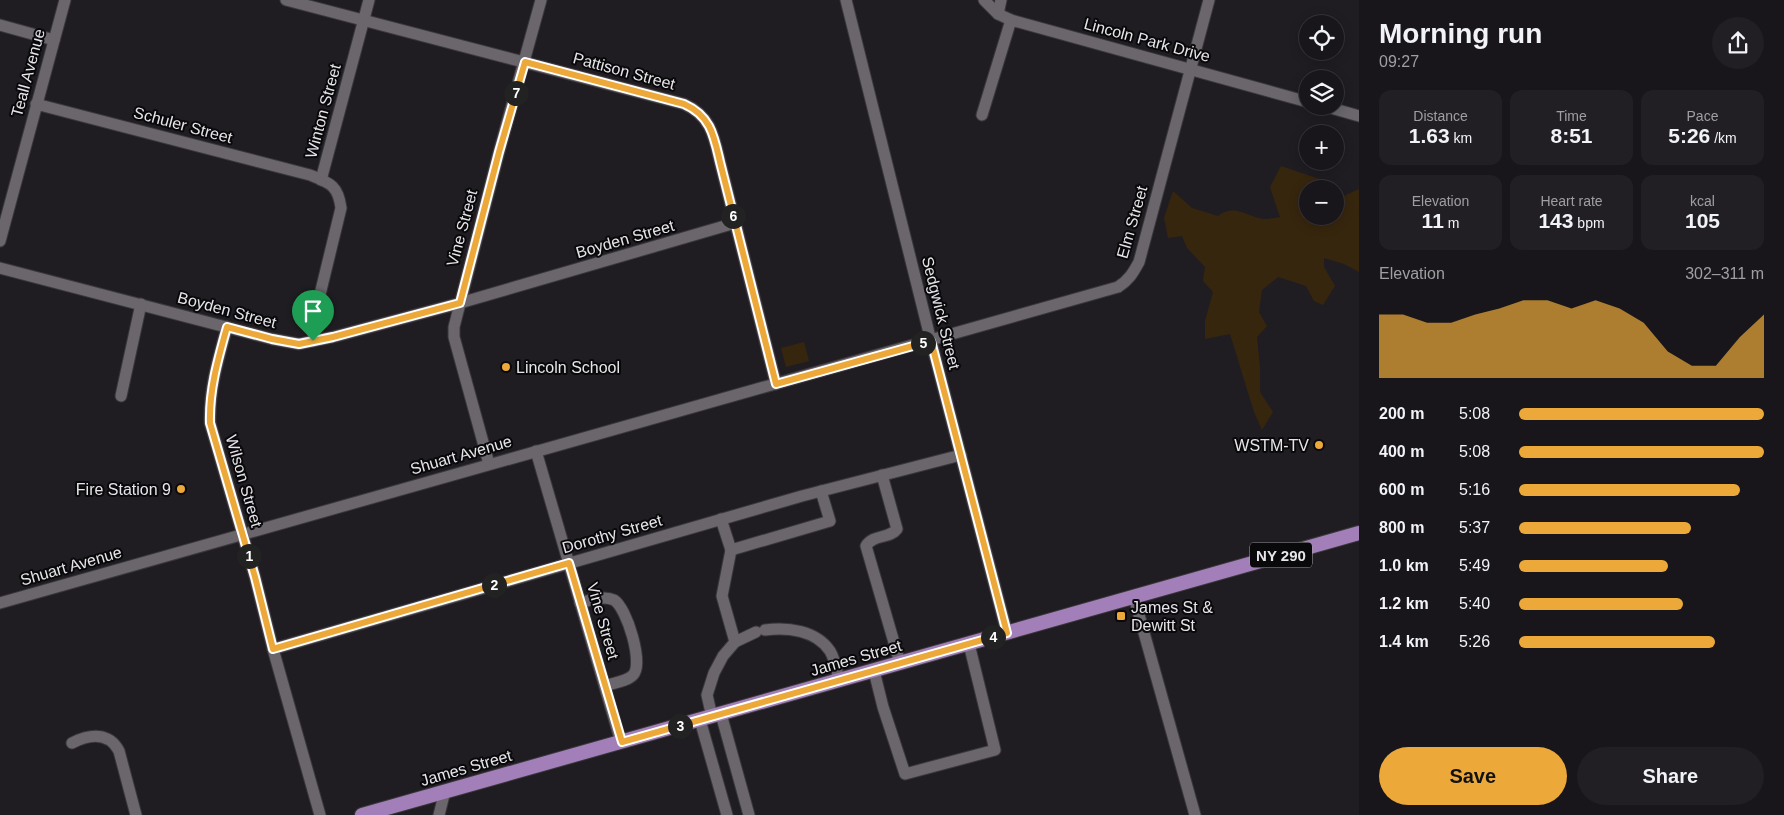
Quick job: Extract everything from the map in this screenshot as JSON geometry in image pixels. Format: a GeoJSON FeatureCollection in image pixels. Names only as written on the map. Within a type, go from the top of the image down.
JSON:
{"type":"FeatureCollection","features":[{"type":"Feature","properties":{"kind":"main road","name":"James Street"},"geometry":{"type":"LineString","coordinates":[[362,815],[1359,533]]}},
{"type":"Feature","properties":{"kind":"street","name":"Teall Avenue"},"geometry":{"type":"LineString","coordinates":[[0,241],[64,0]]}},
{"type":"Feature","properties":{"kind":"street","name":"Pattison Street"},"geometry":{"type":"LineString","coordinates":[[286,0],[684,104],[695,109],[714,132],[776,384]]}},
{"type":"Feature","properties":{"kind":"street","name":"Winton Street"},"geometry":{"type":"LineString","coordinates":[[313,341],[315,315],[341,208],[339,194],[333,186],[321,180],[369,0]]}},
{"type":"Feature","properties":{"kind":"street","name":"Vine Street"},"geometry":{"type":"LineString","coordinates":[[489,464],[454,337],[454,328],[499,152],[541,0]]}},
{"type":"Feature","properties":{"kind":"street","name":"Sedgwick Street"},"geometry":{"type":"LineString","coordinates":[[846,0],[931,341],[1007,633]]}},
{"type":"Feature","properties":{"kind":"street","name":"Lincoln Park Drive"},"geometry":{"type":"LineString","coordinates":[[984,0],[998,14],[1011,20],[1299,99]]}},
{"type":"Feature","properties":{"kind":"street"},"geometry":{"type":"LineString","coordinates":[[998,14],[1001,0]]}},
{"type":"Feature","properties":{"kind":"street","name":"Elm Street"},"geometry":{"type":"LineString","coordinates":[[931,341],[1118,287],[1132,275],[1139,262],[1209,0]]}},
{"type":"Feature","properties":{"kind":"street"},"geometry":{"type":"LineString","coordinates":[[982,115],[1011,20]]}},
{"type":"Feature","properties":{"kind":"street"},"geometry":{"type":"LineString","coordinates":[[0,25],[54,40]]}},
{"type":"Feature","properties":{"kind":"street","name":"Schuler Street"},"geometry":{"type":"LineString","coordinates":[[36,104],[321,180]]}},
{"type":"Feature","properties":{"kind":"street"},"geometry":{"type":"LineString","coordinates":[[1344,112],[1359,116]]}},
{"type":"Feature","properties":{"kind":"street","name":"Boyden Street"},"geometry":{"type":"LineString","coordinates":[[0,268],[272,339],[299,344],[333,337],[460,303],[735,223]]}},
{"type":"Feature","properties":{"kind":"street"},"geometry":{"type":"LineString","coordinates":[[121,396],[141,304]]}},
{"type":"Feature","properties":{"kind":"street","name":"Wilson Street"},"geometry":{"type":"LineString","coordinates":[[227,327],[216,368],[210,402],[210,423],[255,577],[273,649],[320,815]]}},
{"type":"Feature","properties":{"kind":"street","name":"Shuart Avenue"},"geometry":{"type":"LineString","coordinates":[[0,603],[931,341]]}},
{"type":"Feature","properties":{"kind":"street","name":"Vine Street"},"geometry":{"type":"LineString","coordinates":[[536,451],[622,742]]}},
{"type":"Feature","properties":{"kind":"street","name":"Dorothy Street"},"geometry":{"type":"LineString","coordinates":[[273,649],[721,519],[961,455]]}},
{"type":"Feature","properties":{"kind":"street"},"geometry":{"type":"LineString","coordinates":[[882,475],[896,529],[892,534],[870,540],[866,546],[900,663]]}},
{"type":"Feature","properties":{"kind":"street"},"geometry":{"type":"LineString","coordinates":[[731,550],[830,521],[821,491]]}},
{"type":"Feature","properties":{"kind":"street"},"geometry":{"type":"LineString","coordinates":[[721,519],[731,550],[722,596],[736,642]]}},
{"type":"Feature","properties":{"kind":"street"},"geometry":{"type":"LineString","coordinates":[[1134,597],[1195,815]]}},
{"type":"Feature","properties":{"kind":"street"},"geometry":{"type":"LineString","coordinates":[[580,603],[608,598],[616,601],[625,614],[637,655],[636,673],[631,678],[605,686]]}},
{"type":"Feature","properties":{"kind":"street"},"geometry":{"type":"LineString","coordinates":[[711,717],[748,812],[727,815],[707,695],[714,673],[723,656],[736,642],[760,631],[782,628],[800,631],[819,641],[831,652],[839,681]]}},
{"type":"Feature","properties":{"kind":"street"},"geometry":{"type":"LineString","coordinates":[[874,671],[883,707],[905,774],[995,750],[968,644]]}},
{"type":"Feature","properties":{"kind":"street"},"geometry":{"type":"LineString","coordinates":[[72,742],[91,736],[107,738],[114,742],[136,815]]}},
{"type":"Feature","properties":{"kind":"street"},"geometry":{"type":"LineString","coordinates":[[439,815],[445,791]]}},
{"type":"Feature","properties":{"kind":"shaded area"},"geometry":{"type":"Polygon","coordinates":[[[1281,166],[1322,180],[1299,180],[1299,225],[1344,225],[1344,196],[1359,189],[1359,272],[1344,264],[1324,258],[1324,267],[1335,286],[1323,305],[1314,301],[1306,286],[1278,277],[1262,290],[1259,312],[1267,326],[1257,337],[1260,392],[1273,412],[1262,430],[1254,412],[1230,334],[1205,339],[1205,321],[1213,292],[1203,281],[1205,267],[1187,248],[1182,236],[1168,238],[1164,218],[1173,191],[1192,208],[1218,216],[1224,212],[1236,211],[1264,219],[1280,217],[1270,187],[1281,166]]]}},
{"type":"Feature","properties":{"kind":"shaded area"},"geometry":{"type":"Polygon","coordinates":[[[804,342],[809,361],[786,367],[781,348],[804,342]]]}},
{"type":"Feature","properties":{"kind":"place","name":"Lincoln School"},"geometry":{"type":"Point","coordinates":[506,367]}},
{"type":"Feature","properties":{"kind":"place","name":"WSTM-TV"},"geometry":{"type":"Point","coordinates":[1319,445]}},
{"type":"Feature","properties":{"kind":"place","name":"Fire Station 9"},"geometry":{"type":"Point","coordinates":[181,489]}},
{"type":"Feature","properties":{"kind":"place","name":"James St & Dewitt St"},"geometry":{"type":"Point","coordinates":[1121,616]}},
{"type":"Feature","properties":{"kind":"route"},"geometry":{"type":"LineString","coordinates":[[525,62],[684,104],[695,109],[714,132],[776,384],[931,341],[1007,633],[622,742],[569,563],[273,649],[255,577],[210,423],[210,402],[216,368],[227,327],[299,344],[313,341],[460,303],[499,152],[525,62]]}}]}
